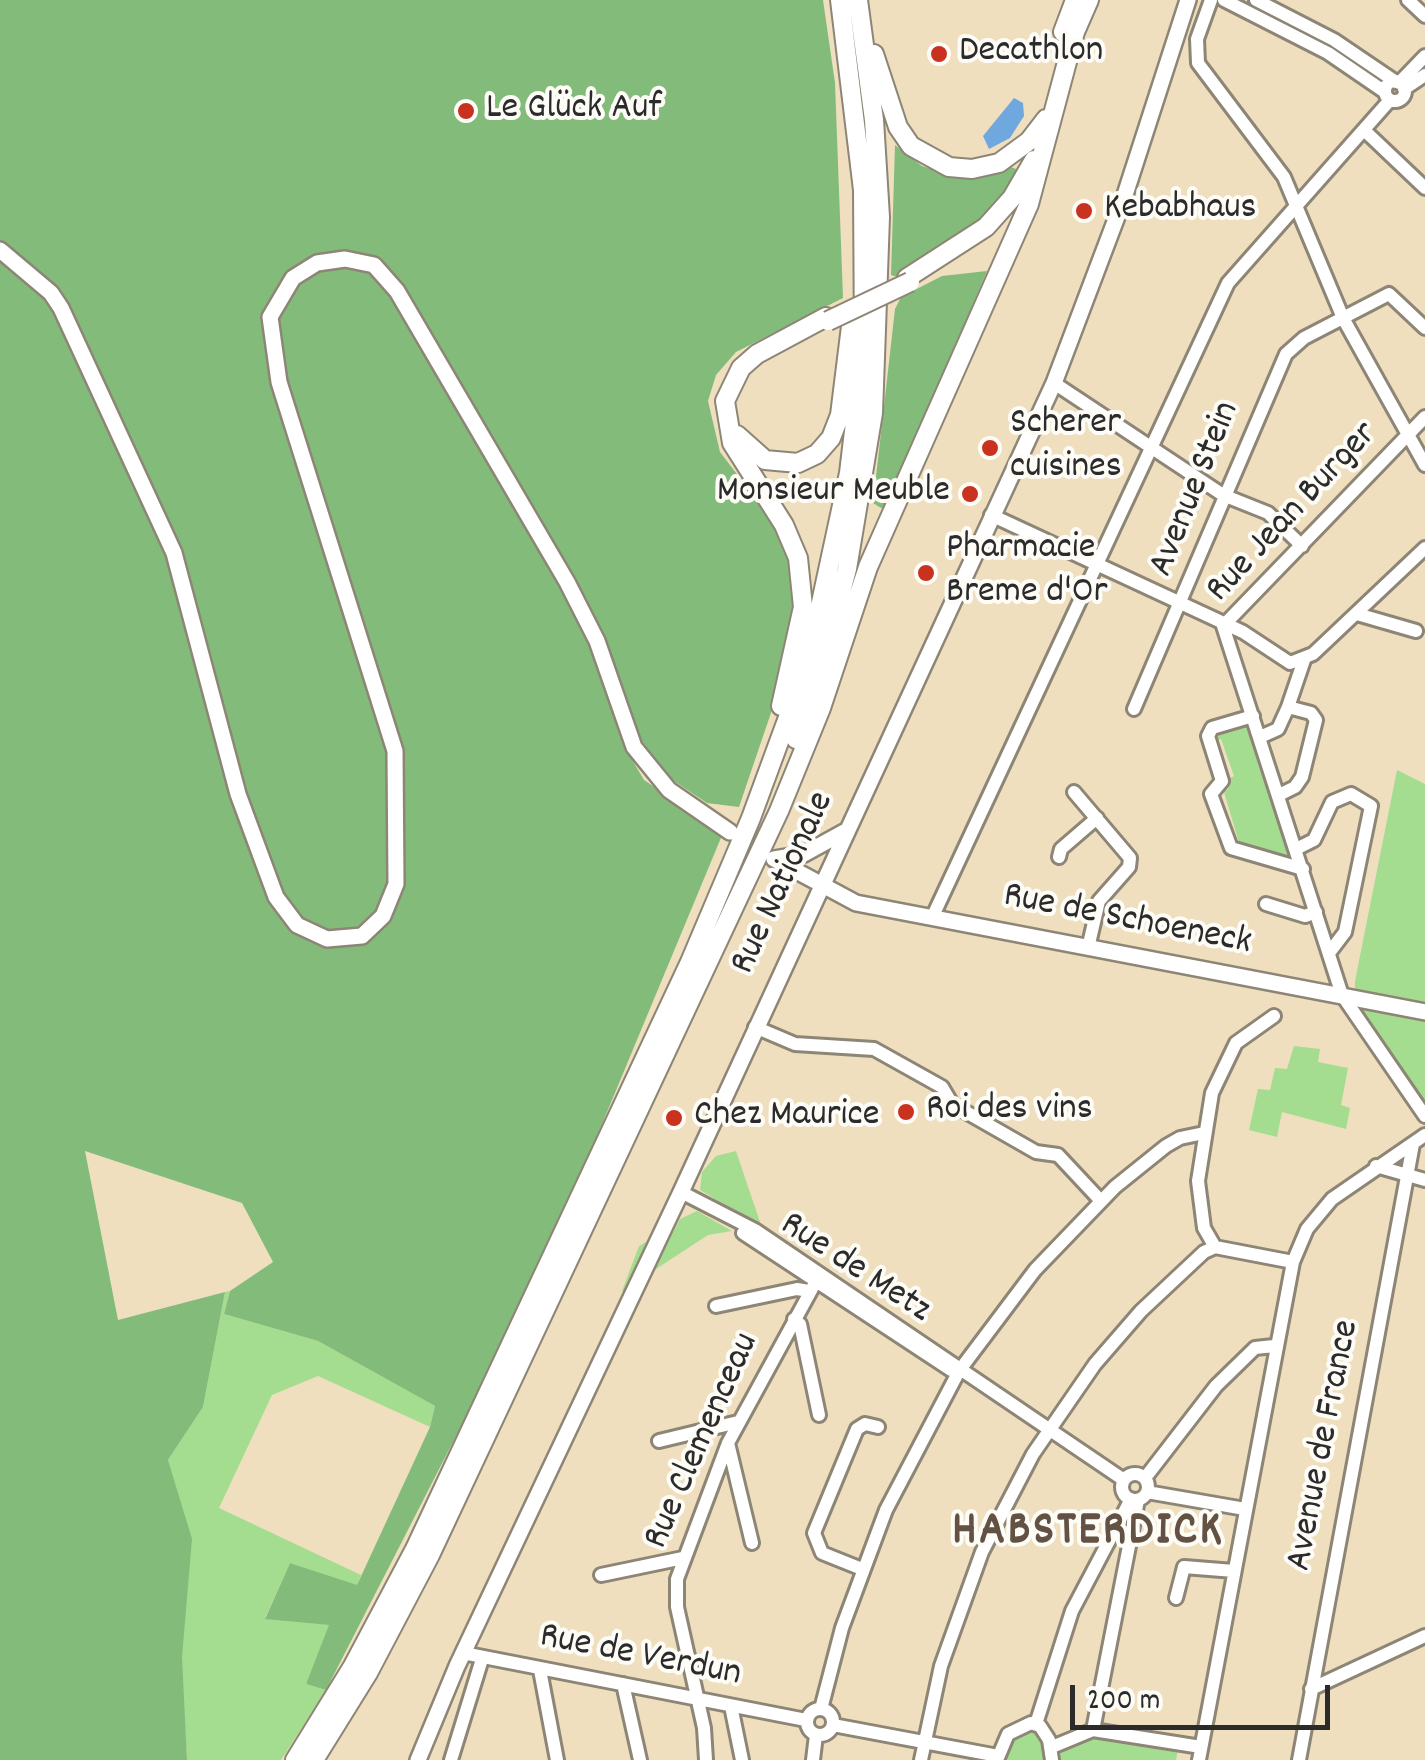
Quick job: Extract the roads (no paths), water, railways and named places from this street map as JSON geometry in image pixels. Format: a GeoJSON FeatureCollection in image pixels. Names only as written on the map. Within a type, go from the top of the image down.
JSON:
{"type":"FeatureCollection","features":[{"type":"Feature","properties":{"kind":"highway"},"geometry":{"type":"LineString","coordinates":[[296,1760],[353,1666],[415,1549],[690,962],[752,818],[808,663],[849,473],[864,346],[863,190],[840,0]]}},
{"type":"Feature","properties":{"kind":"highway"},"geometry":{"type":"LineString","coordinates":[[858,0],[898,127],[928,158],[961,169],[999,163],[1029,141],[1046,119]]}},
{"type":"Feature","properties":{"kind":"highway"},"geometry":{"type":"LineString","coordinates":[[908,280],[966,244],[1000,214],[1035,159],[1062,32],[1075,0]]}},
{"type":"Feature","properties":{"kind":"highway"},"geometry":{"type":"LineString","coordinates":[[314,1760],[368,1673],[430,1555],[737,894],[779,812],[820,708],[868,566],[1029,204],[1045,156],[1072,42],[1089,0]]}},
{"type":"Feature","properties":{"kind":"highway"},"geometry":{"type":"LineString","coordinates":[[737,894],[821,668],[865,475],[878,347],[880,242],[864,26]]}},
{"type":"Feature","properties":{"kind":"highway"},"geometry":{"type":"LineString","coordinates":[[752,818],[799,636],[802,584],[798,558],[784,525],[727,432],[725,400],[741,368],[756,354],[908,280],[990,232],[1045,156]]}},
{"type":"Feature","properties":{"kind":"highway"},"geometry":{"type":"LineString","coordinates":[[827,319],[760,358],[737,384],[730,401],[734,430],[756,456],[784,464],[818,454],[840,415],[863,190]]}},
{"type":"Feature","properties":{"kind":"main road","name":"Rue Nationale"},"geometry":{"type":"LineString","coordinates":[[1150,120],[1188,0]]}},
{"type":"Feature","properties":{"kind":"main road","name":"Rue Nationale"},"geometry":{"type":"LineString","coordinates":[[408,1760],[460,1660],[681,1192],[1054,382],[1198,0]]}},
{"type":"Feature","properties":{"kind":"main road"},"geometry":{"type":"LineString","coordinates":[[0,250],[51,293],[61,308],[174,552],[238,794],[276,897],[297,925],[327,939],[362,936],[383,916],[396,884],[395,751],[280,382],[270,317],[292,278],[317,264],[344,258],[374,265],[397,291],[567,582],[597,641],[634,747],[669,790],[730,832]]}},
{"type":"Feature","properties":{"kind":"main road","name":"Rue de Schoeneck"},"geometry":{"type":"LineString","coordinates":[[845,830],[804,854],[774,859],[856,903],[1425,1012]]}},
{"type":"Feature","properties":{"kind":"main road","name":"Rue Nationale"},"geometry":{"type":"LineString","coordinates":[[418,1760],[460,1660]]}},
{"type":"Feature","properties":{"kind":"street"},"geometry":{"type":"LineString","coordinates":[[1210,0],[1198,39],[1198,63],[1268,152],[1297,203],[1343,318],[1425,466]]}},
{"type":"Feature","properties":{"kind":"street"},"geometry":{"type":"LineString","coordinates":[[1224,0],[1395,89]]}},
{"type":"Feature","properties":{"kind":"street"},"geometry":{"type":"LineString","coordinates":[[1256,0],[1351,50],[1395,89]]}},
{"type":"Feature","properties":{"kind":"street"},"geometry":{"type":"LineString","coordinates":[[1408,0],[1425,16]]}},
{"type":"Feature","properties":{"kind":"street"},"geometry":{"type":"LineString","coordinates":[[932,918],[1228,282],[1425,56]]}},
{"type":"Feature","properties":{"kind":"street"},"geometry":{"type":"LineString","coordinates":[[1395,89],[1425,75]]}},
{"type":"Feature","properties":{"kind":"street"},"geometry":{"type":"LineString","coordinates":[[1364,130],[1425,188]]}},
{"type":"Feature","properties":{"kind":"street","name":"Avenue Stein"},"geometry":{"type":"LineString","coordinates":[[1134,710],[1183,603],[1286,354],[1294,344],[1389,294],[1425,328]]}},
{"type":"Feature","properties":{"kind":"street"},"geometry":{"type":"LineString","coordinates":[[1054,382],[1227,497],[1268,513],[1302,546]]}},
{"type":"Feature","properties":{"kind":"street","name":"Rue Jean Burger"},"geometry":{"type":"LineString","coordinates":[[1425,418],[1223,626],[1342,995],[1425,1116]]}},
{"type":"Feature","properties":{"kind":"street"},"geometry":{"type":"LineString","coordinates":[[991,515],[1243,632],[1284,662],[1304,660]]}},
{"type":"Feature","properties":{"kind":"street"},"geometry":{"type":"LineString","coordinates":[[1260,737],[1278,729],[1304,660],[1425,548]]}},
{"type":"Feature","properties":{"kind":"street"},"geometry":{"type":"LineString","coordinates":[[1357,614],[1416,631]]}},
{"type":"Feature","properties":{"kind":"street"},"geometry":{"type":"LineString","coordinates":[[1279,795],[1295,788],[1302,777],[1316,720],[1311,713],[1288,706]]}},
{"type":"Feature","properties":{"kind":"street"},"geometry":{"type":"LineString","coordinates":[[1253,716],[1212,728],[1208,736],[1222,781],[1211,794],[1230,848],[1302,869]]}},
{"type":"Feature","properties":{"kind":"street"},"geometry":{"type":"LineString","coordinates":[[1074,792],[1126,851],[1130,864],[1099,901],[1088,948]]}},
{"type":"Feature","properties":{"kind":"street"},"geometry":{"type":"LineString","coordinates":[[1296,849],[1314,840],[1332,802],[1352,794],[1371,806],[1345,932],[1329,953]]}},
{"type":"Feature","properties":{"kind":"street"},"geometry":{"type":"LineString","coordinates":[[1059,857],[1061,849],[1097,818]]}},
{"type":"Feature","properties":{"kind":"street"},"geometry":{"type":"LineString","coordinates":[[1266,904],[1305,916],[1316,912]]}},
{"type":"Feature","properties":{"kind":"street"},"geometry":{"type":"LineString","coordinates":[[1274,1016],[1249,1030],[1227,1056],[1212,1093],[1198,1202],[1208,1240],[1219,1248],[1293,1262]]}},
{"type":"Feature","properties":{"kind":"street"},"geometry":{"type":"LineString","coordinates":[[755,1026],[795,1044],[874,1049],[942,1087],[952,1104],[1036,1152],[1058,1155],[1101,1201]]}},
{"type":"Feature","properties":{"kind":"street"},"geometry":{"type":"LineString","coordinates":[[813,1760],[816,1735],[806,1720],[821,1708],[862,1569],[898,1481],[960,1370],[1035,1270],[1101,1201],[1166,1146],[1180,1138],[1204,1134]]}},
{"type":"Feature","properties":{"kind":"street"},"geometry":{"type":"LineString","coordinates":[[1274,1346],[1255,1348],[1216,1386],[1140,1492],[1072,1611],[1036,1724],[1052,1754],[1094,1730],[1200,1754],[1274,1346],[1293,1262],[1316,1215],[1376,1166],[1425,1135]]}},
{"type":"Feature","properties":{"kind":"street","name":"Avenue de France"},"geometry":{"type":"LineString","coordinates":[[1298,1760],[1413,1144]]}},
{"type":"Feature","properties":{"kind":"street"},"geometry":{"type":"LineString","coordinates":[[1376,1166],[1425,1180]]}},
{"type":"Feature","properties":{"kind":"street","name":"Rue de Metz"},"geometry":{"type":"LineString","coordinates":[[681,1192],[800,1266],[815,1282],[954,1361],[960,1370],[1124,1480]]}},
{"type":"Feature","properties":{"kind":"street"},"geometry":{"type":"LineString","coordinates":[[921,1760],[941,1666],[968,1586],[1000,1512],[1048,1430],[1122,1331],[1184,1268],[1219,1248]]}},
{"type":"Feature","properties":{"kind":"street"},"geometry":{"type":"LineString","coordinates":[[716,1306],[815,1282]]}},
{"type":"Feature","properties":{"kind":"street","name":"Rue Clemenceau"},"geometry":{"type":"LineString","coordinates":[[706,1760],[676,1607],[683,1558],[738,1422],[815,1282]]}},
{"type":"Feature","properties":{"kind":"street"},"geometry":{"type":"LineString","coordinates":[[794,1319],[800,1324],[819,1415]]}},
{"type":"Feature","properties":{"kind":"street"},"geometry":{"type":"LineString","coordinates":[[659,1441],[738,1422]]}},
{"type":"Feature","properties":{"kind":"street"},"geometry":{"type":"LineString","coordinates":[[862,1569],[822,1554],[814,1534],[857,1429],[865,1424],[878,1427]]}},
{"type":"Feature","properties":{"kind":"street"},"geometry":{"type":"LineString","coordinates":[[728,1443],[752,1543]]}},
{"type":"Feature","properties":{"kind":"street"},"geometry":{"type":"LineString","coordinates":[[1094,1730],[1140,1492],[1134,1474],[1124,1480],[1123,1491],[1140,1492],[1245,1509]]}},
{"type":"Feature","properties":{"kind":"street"},"geometry":{"type":"LineString","coordinates":[[602,1575],[683,1558]]}},
{"type":"Feature","properties":{"kind":"street"},"geometry":{"type":"LineString","coordinates":[[1176,1598],[1184,1567],[1234,1571]]}},
{"type":"Feature","properties":{"kind":"street"},"geometry":{"type":"LineString","coordinates":[[1311,1689],[1425,1636]]}},
{"type":"Feature","properties":{"kind":"street","name":"Rue de Verdun"},"geometry":{"type":"LineString","coordinates":[[460,1660],[482,1660],[624,1684],[806,1720]]}},
{"type":"Feature","properties":{"kind":"street"},"geometry":{"type":"LineString","coordinates":[[451,1760],[482,1660]]}},
{"type":"Feature","properties":{"kind":"street"},"geometry":{"type":"LineString","coordinates":[[540,1670],[558,1760]]}},
{"type":"Feature","properties":{"kind":"street"},"geometry":{"type":"LineString","coordinates":[[624,1684],[640,1760]]}},
{"type":"Feature","properties":{"kind":"street"},"geometry":{"type":"LineString","coordinates":[[732,1706],[742,1760]]}},
{"type":"Feature","properties":{"kind":"street"},"geometry":{"type":"LineString","coordinates":[[816,1735],[826,1733],[832,1725],[832,1716],[821,1708]]}},
{"type":"Feature","properties":{"kind":"street"},"geometry":{"type":"LineString","coordinates":[[832,1725],[997,1758],[1013,1729],[1036,1724]]}},
{"type":"Feature","properties":{"kind":"water"},"geometry":{"type":"Polygon","coordinates":[[[1014,98],[1023,103],[1024,116],[1010,138],[989,149],[983,136],[1014,98]]]}},
{"type":"Feature","properties":{"kind":"place","name":"Decathlon"},"geometry":{"type":"Point","coordinates":[939,54]}},
{"type":"Feature","properties":{"kind":"place","name":"Le Glück Auf"},"geometry":{"type":"Point","coordinates":[466,111]}},
{"type":"Feature","properties":{"kind":"place","name":"Kebabhaus"},"geometry":{"type":"Point","coordinates":[1084,211]}},
{"type":"Feature","properties":{"kind":"place","name":"Scherer cuisines"},"geometry":{"type":"Point","coordinates":[990,448]}},
{"type":"Feature","properties":{"kind":"place","name":"Monsieur Meuble"},"geometry":{"type":"Point","coordinates":[970,494]}},
{"type":"Feature","properties":{"kind":"place","name":"Pharmacie Breme d'Or"},"geometry":{"type":"Point","coordinates":[926,573]}},
{"type":"Feature","properties":{"kind":"place","name":"Roi des vins"},"geometry":{"type":"Point","coordinates":[906,1112]}},
{"type":"Feature","properties":{"kind":"place","name":"Chez Maurice"},"geometry":{"type":"Point","coordinates":[674,1118]}},
{"type":"Feature","properties":{"kind":"district","name":"HABSTERDICK"},"geometry":{"type":"Point","coordinates":[1088,1535]}}]}
